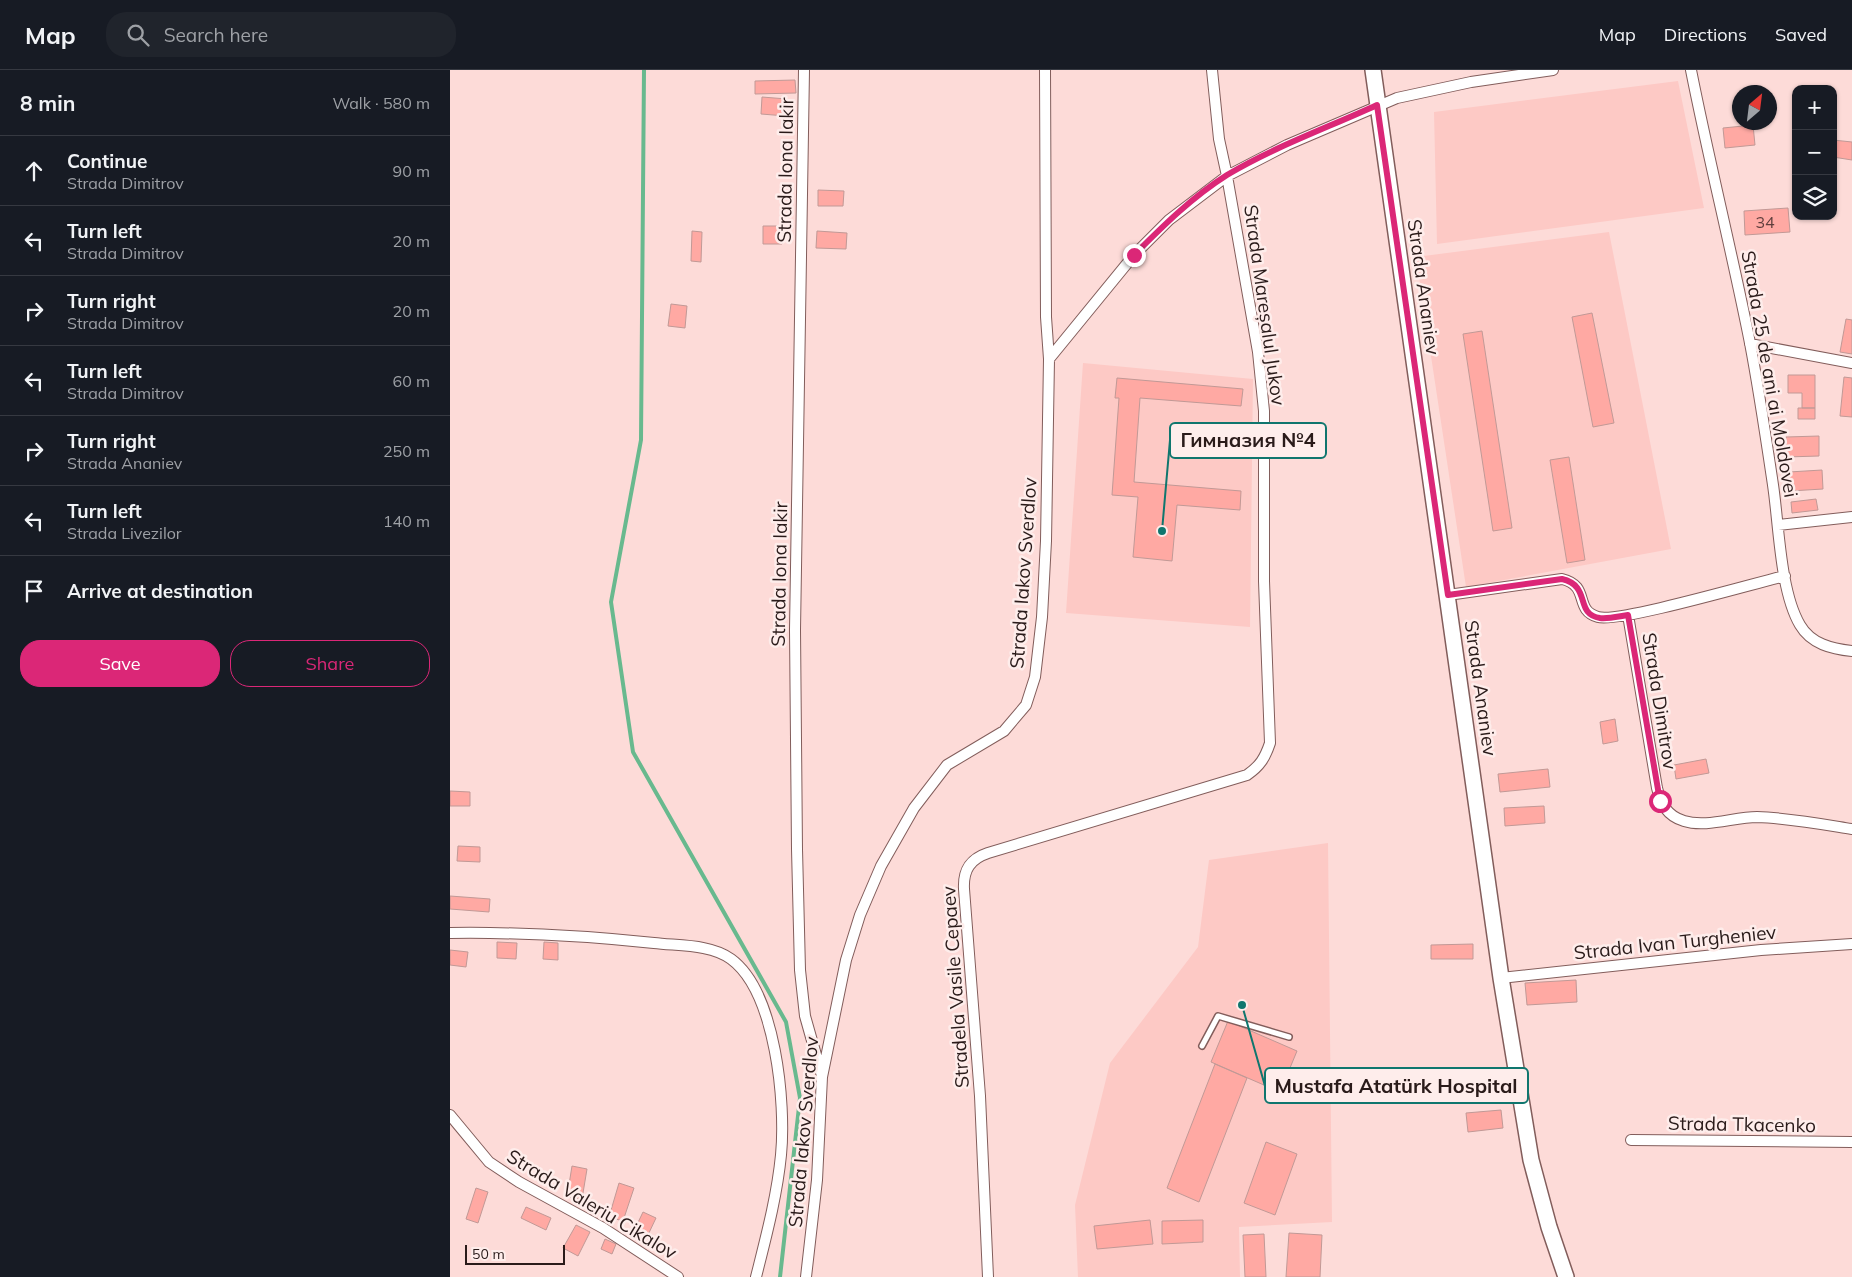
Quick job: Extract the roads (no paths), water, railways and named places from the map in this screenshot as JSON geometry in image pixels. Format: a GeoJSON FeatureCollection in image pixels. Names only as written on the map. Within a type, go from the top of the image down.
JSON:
{"type":"FeatureCollection","features":[{"type":"Feature","properties":{"kind":"street","name":"Strada Iona Iakir"},"geometry":{"type":"LineString","coordinates":[[804,70],[795,630],[796,849],[800,970],[805,1016],[822,1077]]}},
{"type":"Feature","properties":{"kind":"street","name":"Strada Iakov Sverdlov"},"geometry":{"type":"LineString","coordinates":[[806,1277],[817,1180],[822,1077],[846,960],[860,915],[894,840],[914,808],[947,765],[1004,732],[1026,705],[1035,677],[1042,617],[1046,541],[1049,359],[1046,317],[1045,70]]}},
{"type":"Feature","properties":{"kind":"street","name":"Strada Mareșalul Jukov"},"geometry":{"type":"LineString","coordinates":[[1212,70],[1219,139],[1258,352],[1264,411],[1264,581],[1270,743],[1266,757]]}},
{"type":"Feature","properties":{"kind":"street","name":"Strada Ananiev"},"geometry":{"type":"LineString","coordinates":[[1373,70],[1501,978],[1531,1160],[1548,1227],[1566,1277]]}},
{"type":"Feature","properties":{"kind":"street"},"geometry":{"type":"LineString","coordinates":[[1049,359],[1134,255],[1169,220],[1227,176],[1286,145],[1377,105],[1398,98],[1471,82],[1553,70]]}},
{"type":"Feature","properties":{"kind":"street","name":"Strada 25 de ani ai Moldovei"},"geometry":{"type":"LineString","coordinates":[[1691,70],[1750,344],[1785,576],[1797,619],[1808,636],[1824,646],[1852,651]]}},
{"type":"Feature","properties":{"kind":"street"},"geometry":{"type":"LineString","coordinates":[[1750,344],[1852,363]]}},
{"type":"Feature","properties":{"kind":"street"},"geometry":{"type":"LineString","coordinates":[[1778,526],[1852,517]]}},
{"type":"Feature","properties":{"kind":"street","name":"Strada Dimitrov"},"geometry":{"type":"LineString","coordinates":[[1448,595],[1562,579],[1572,581],[1580,588],[1582,600],[1591,614],[1601,618],[1628,615],[1785,576]]}},
{"type":"Feature","properties":{"kind":"street","name":"Strada Dimitrov"},"geometry":{"type":"LineString","coordinates":[[1628,615],[1657,788],[1666,811],[1685,822],[1696,823],[1756,817],[1852,829]]}},
{"type":"Feature","properties":{"kind":"street","name":"Stradela Vasile Cepaev"},"geometry":{"type":"LineString","coordinates":[[988,1277],[980,1096],[964,889],[964,877],[968,865],[977,857],[988,853],[1247,775],[1266,757]]}},
{"type":"Feature","properties":{"kind":"street"},"geometry":{"type":"LineString","coordinates":[[450,933],[572,934],[694,948],[718,952],[731,959],[741,969],[764,1006],[776,1054],[782,1112],[780,1163],[772,1215],[756,1277]]}},
{"type":"Feature","properties":{"kind":"street","name":"Strada Ivan Turgheniev"},"geometry":{"type":"LineString","coordinates":[[1501,978],[1761,950],[1852,944]]}},
{"type":"Feature","properties":{"kind":"street","name":"Strada Valeriu Cikalov"},"geometry":{"type":"LineString","coordinates":[[450,1115],[489,1162],[519,1182],[604,1228],[678,1277]]}},
{"type":"Feature","properties":{"kind":"street","name":"Strada Tkacenko"},"geometry":{"type":"LineString","coordinates":[[1631,1140],[1852,1142]]}},
{"type":"Feature","properties":{"kind":"lane"},"geometry":{"type":"LineString","coordinates":[[1202,1046],[1218,1016],[1289,1037]]}},
{"type":"Feature","properties":{"kind":"waterway"},"geometry":{"type":"LineString","coordinates":[[644,70],[641,440],[611,602],[633,752],[786,1022],[800,1098],[780,1277]]}},
{"type":"Feature","properties":{"kind":"place","name":"Гимназия №4"},"geometry":{"type":"Point","coordinates":[1162,531]}},
{"type":"Feature","properties":{"kind":"place","name":"Mustafa Atatürk Hospital"},"geometry":{"type":"Point","coordinates":[1242,1005]}}]}
